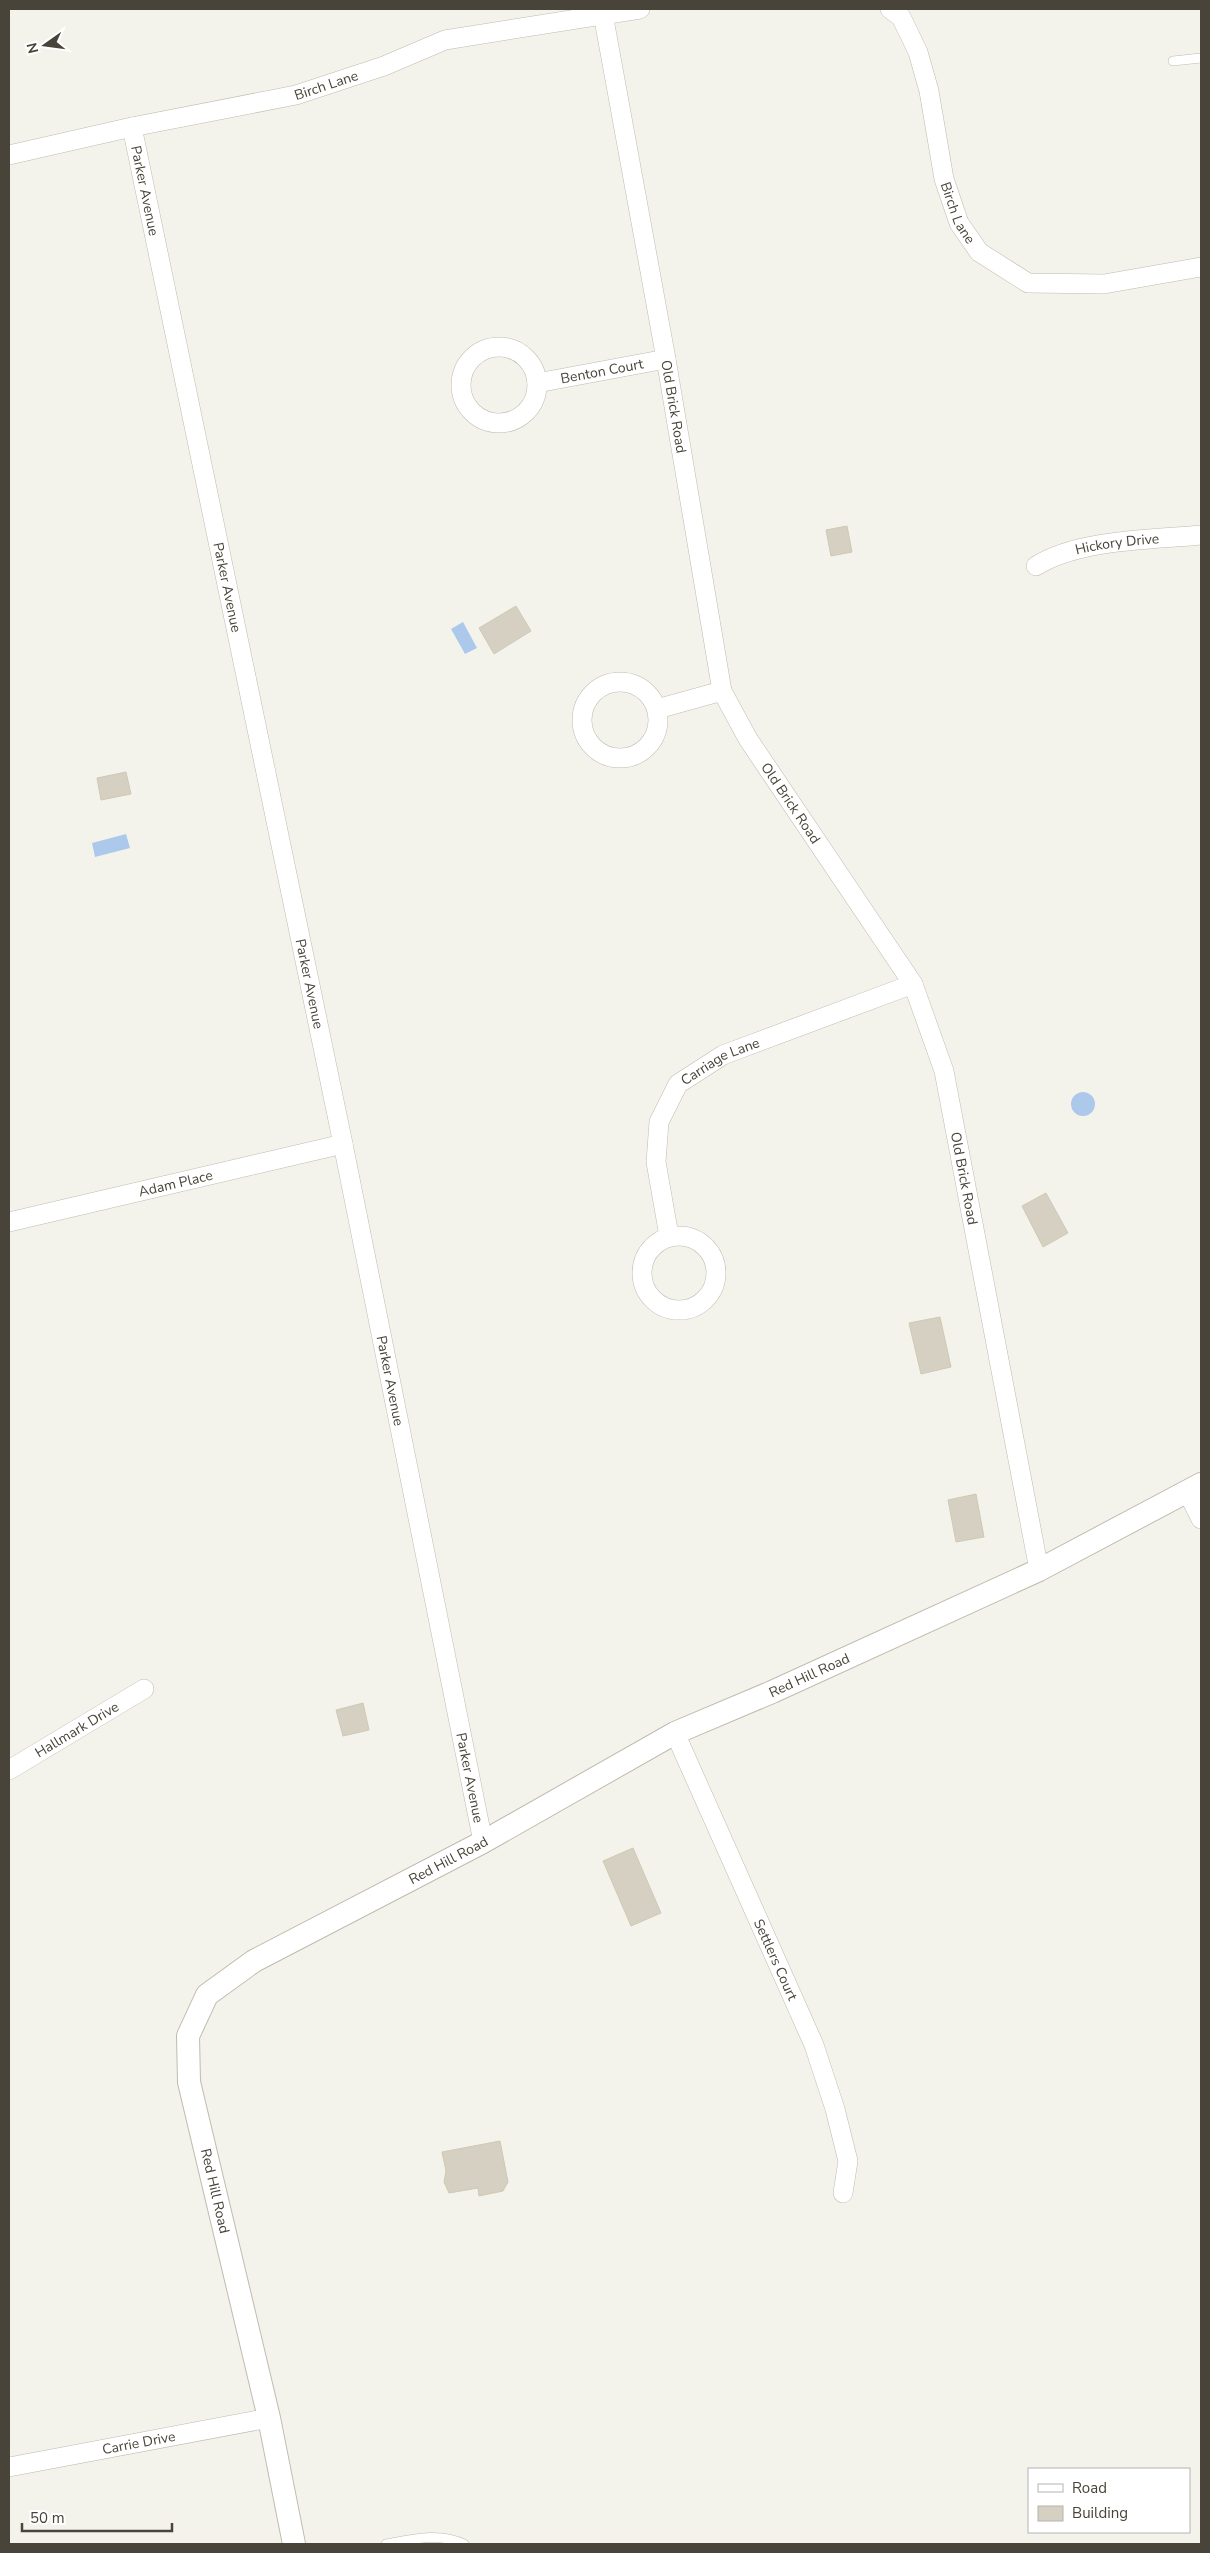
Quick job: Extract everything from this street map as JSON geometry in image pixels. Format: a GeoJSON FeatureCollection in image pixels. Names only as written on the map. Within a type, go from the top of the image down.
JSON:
{"type":"FeatureCollection","features":[{"type":"Feature","properties":{"kind":"street","name":"Birch Lane"},"geometry":{"type":"LineString","coordinates":[[9,155],[132,127],[296,95],[384,66],[445,40],[640,9]]}},
{"type":"Feature","properties":{"kind":"street","name":"Birch Lane"},"geometry":{"type":"LineString","coordinates":[[890,9],[901,17],[918,52],[929,91],[944,179],[959,223],[979,252],[1028,283],[1104,284],[1201,267]]}},
{"type":"Feature","properties":{"kind":"street","name":"Old Brick Road"},"geometry":{"type":"LineString","coordinates":[[603,14],[666,359],[722,691],[748,739],[913,984],[944,1071],[1039,1570]]}},
{"type":"Feature","properties":{"kind":"street","name":"Parker Avenue"},"geometry":{"type":"LineString","coordinates":[[132,127],[343,1144],[482,1842]]}},
{"type":"Feature","properties":{"kind":"street"},"geometry":{"type":"LineString","coordinates":[[498,346],[511,348],[522,354],[531,363],[537,383],[536,396],[530,408],[512,421],[499,424],[486,421],[472,413],[465,402],[461,389],[461,378],[466,365],[475,355],[485,349],[498,346]]}},
{"type":"Feature","properties":{"kind":"street","name":"Benton Court"},"geometry":{"type":"LineString","coordinates":[[537,383],[666,359]]}},
{"type":"Feature","properties":{"kind":"street","name":"Hickory Drive"},"geometry":{"type":"LineString","coordinates":[[1036,566],[1054,555],[1089,546],[1201,535]]}},
{"type":"Feature","properties":{"kind":"street"},"geometry":{"type":"LineString","coordinates":[[614,682],[637,685],[647,692],[657,709],[659,722],[655,735],[641,752],[629,757],[616,758],[602,753],[591,745],[583,727],[583,714],[587,701],[601,686],[614,682]]}},
{"type":"Feature","properties":{"kind":"street"},"geometry":{"type":"LineString","coordinates":[[657,709],[722,691]]}},
{"type":"Feature","properties":{"kind":"street","name":"Carriage Lane"},"geometry":{"type":"LineString","coordinates":[[669,1236],[656,1162],[660,1122],[678,1084],[723,1055],[913,984]]}},
{"type":"Feature","properties":{"kind":"street","name":"Adam Place"},"geometry":{"type":"LineString","coordinates":[[9,1222],[343,1144]]}},
{"type":"Feature","properties":{"kind":"street"},"geometry":{"type":"LineString","coordinates":[[1194,1487],[1201,1519]]}},
{"type":"Feature","properties":{"kind":"street","name":"Red Hill Road"},"geometry":{"type":"LineString","coordinates":[[294,2544],[269,2418],[191,2091],[188,2036],[206,1995],[254,1961],[482,1842],[675,1733],[772,1692],[1039,1570],[1194,1487]]}},
{"type":"Feature","properties":{"kind":"street","name":"Hallmark Drive"},"geometry":{"type":"LineString","coordinates":[[9,1770],[144,1689]]}},
{"type":"Feature","properties":{"kind":"street","name":"Settlers Court"},"geometry":{"type":"LineString","coordinates":[[675,1733],[814,2045],[835,2109],[848,2161],[843,2193]]}},
{"type":"Feature","properties":{"kind":"street","name":"Carrie Drive"},"geometry":{"type":"LineString","coordinates":[[9,2467],[269,2418]]}},
{"type":"Feature","properties":{"kind":"lane"},"geometry":{"type":"LineString","coordinates":[[1173,61],[1201,58]]}},
{"type":"Feature","properties":{"kind":"lane"},"geometry":{"type":"LineString","coordinates":[[386,2544],[437,2536],[452,2538],[464,2544]]}},
{"type":"Feature","properties":{"kind":"water"},"geometry":{"type":"Polygon","coordinates":[[[463,622],[477,648],[465,654],[451,629],[463,622]]]}},
{"type":"Feature","properties":{"kind":"water"},"geometry":{"type":"Polygon","coordinates":[[[126,834],[130,848],[95,857],[92,843],[126,834]]]}},
{"type":"Feature","properties":{"kind":"water"},"geometry":{"type":"Polygon","coordinates":[[[1083,1092],[1088,1093],[1094,1099],[1094,1109],[1088,1115],[1083,1116],[1078,1115],[1072,1109],[1071,1104],[1072,1099],[1078,1093],[1083,1092]]]}},
{"type":"Feature","properties":{"kind":"building"},"geometry":{"type":"Polygon","coordinates":[[[847,526],[852,552],[831,556],[826,530],[847,526]]]}},
{"type":"Feature","properties":{"kind":"building"},"geometry":{"type":"Polygon","coordinates":[[[516,606],[531,631],[494,654],[479,628],[516,606]]]}},
{"type":"Feature","properties":{"kind":"building"},"geometry":{"type":"Polygon","coordinates":[[[126,772],[131,794],[101,800],[97,778],[126,772]]]}},
{"type":"Feature","properties":{"kind":"building"},"geometry":{"type":"Polygon","coordinates":[[[1046,1193],[1068,1233],[1043,1247],[1022,1206],[1046,1193]]]}},
{"type":"Feature","properties":{"kind":"building"},"geometry":{"type":"Polygon","coordinates":[[[940,1317],[951,1367],[921,1374],[909,1323],[940,1317]]]}},
{"type":"Feature","properties":{"kind":"building"},"geometry":{"type":"Polygon","coordinates":[[[976,1494],[984,1537],[956,1542],[948,1500],[976,1494]]]}},
{"type":"Feature","properties":{"kind":"building"},"geometry":{"type":"Polygon","coordinates":[[[363,1703],[369,1730],[343,1736],[336,1710],[363,1703]]]}},
{"type":"Feature","properties":{"kind":"building"},"geometry":{"type":"Polygon","coordinates":[[[633,1848],[661,1913],[631,1926],[603,1861],[633,1848]]]}},
{"type":"Feature","properties":{"kind":"building"},"geometry":{"type":"Polygon","coordinates":[[[500,2141],[508,2182],[503,2191],[479,2196],[478,2188],[449,2193],[444,2182],[446,2171],[442,2152],[500,2141]]]}}]}
